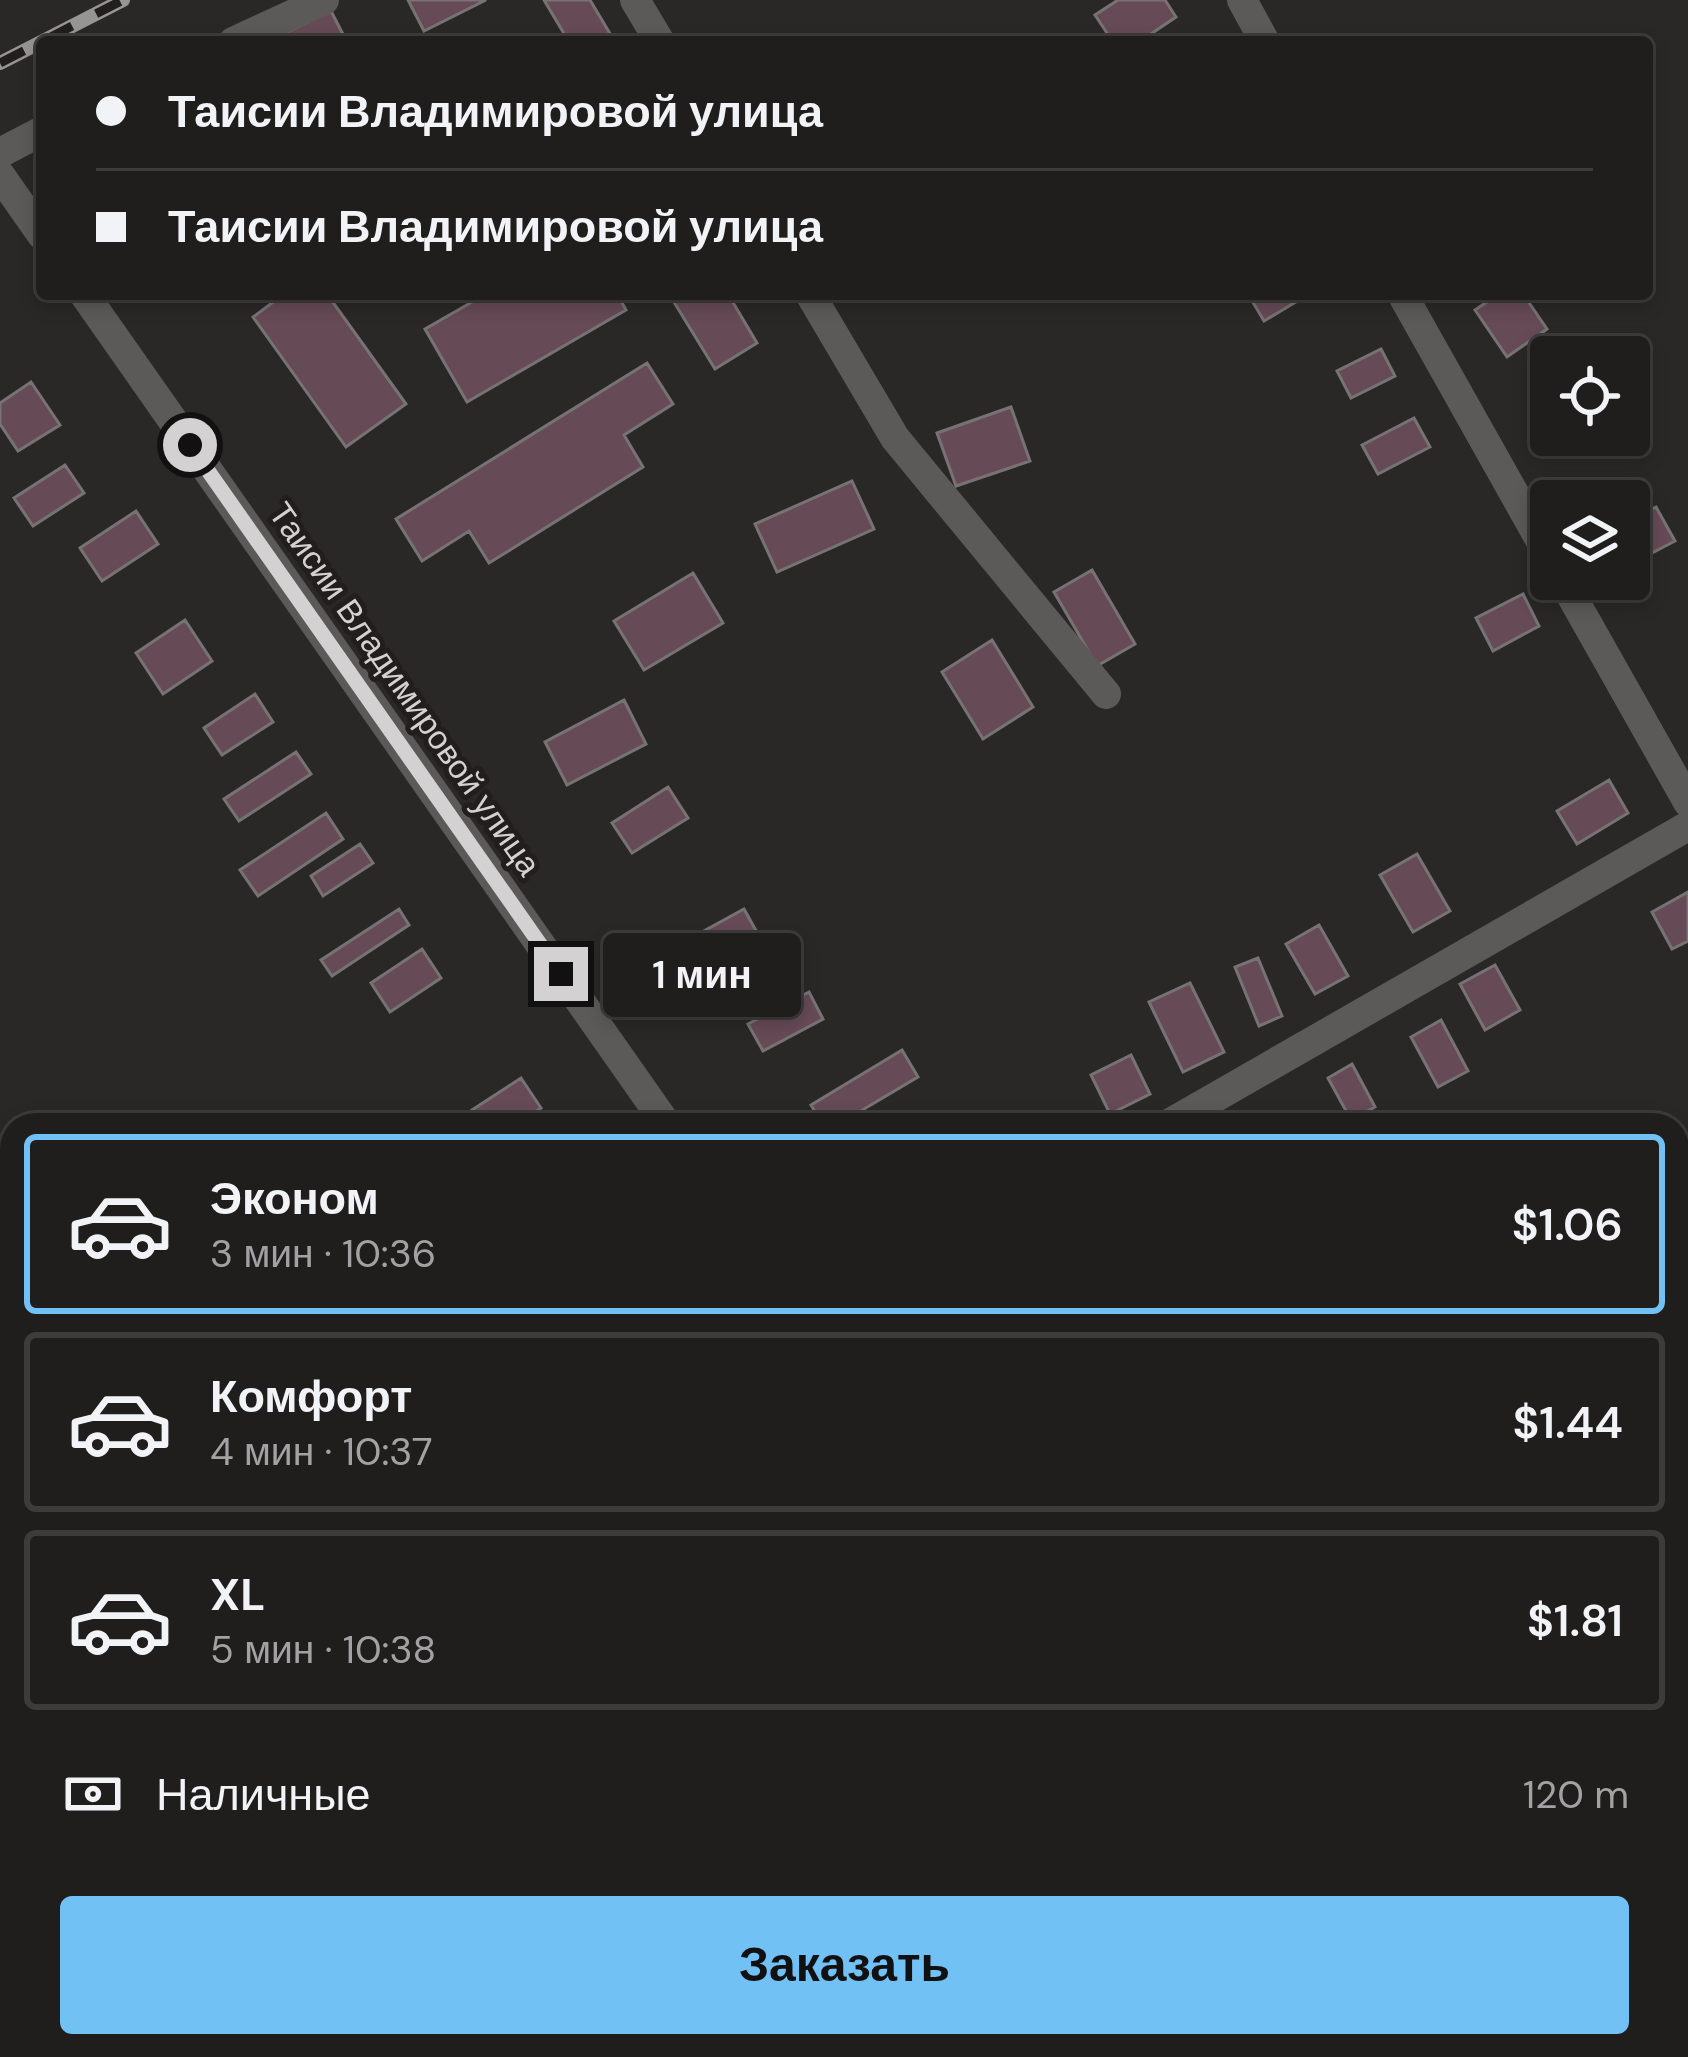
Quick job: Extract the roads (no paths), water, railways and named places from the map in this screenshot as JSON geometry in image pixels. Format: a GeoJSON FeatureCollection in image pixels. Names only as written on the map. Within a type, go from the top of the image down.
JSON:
{"type":"FeatureCollection","features":[{"type":"Feature","properties":{"kind":"street"},"geometry":{"type":"LineString","coordinates":[[246,36],[324,0]]}},
{"type":"Feature","properties":{"kind":"street"},"geometry":{"type":"LineString","coordinates":[[635,0],[656,36]]}},
{"type":"Feature","properties":{"kind":"street"},"geometry":{"type":"LineString","coordinates":[[1241,0],[1261,36]]}},
{"type":"Feature","properties":{"kind":"street"},"geometry":{"type":"LineString","coordinates":[[0,153],[36,134]]}},
{"type":"Feature","properties":{"kind":"street"},"geometry":{"type":"LineString","coordinates":[[0,175],[36,226]]}},
{"type":"Feature","properties":{"kind":"street","name":"Таисии Владимировой улица"},"geometry":{"type":"LineString","coordinates":[[88,300],[659,1113]]}},
{"type":"Feature","properties":{"kind":"street"},"geometry":{"type":"LineString","coordinates":[[814,300],[896,438],[1106,694]]}},
{"type":"Feature","properties":{"kind":"street"},"geometry":{"type":"LineString","coordinates":[[1405,300],[1530,522]]}},
{"type":"Feature","properties":{"kind":"street"},"geometry":{"type":"LineString","coordinates":[[1574,600],[1688,802]]}},
{"type":"Feature","properties":{"kind":"street"},"geometry":{"type":"LineString","coordinates":[[1188,1113],[1688,826]]}},
{"type":"Feature","properties":{"kind":"railway"},"geometry":{"type":"LineString","coordinates":[[53,36],[123,0]]}},
{"type":"Feature","properties":{"kind":"railway"},"geometry":{"type":"LineString","coordinates":[[0,63],[36,45]]}}]}
